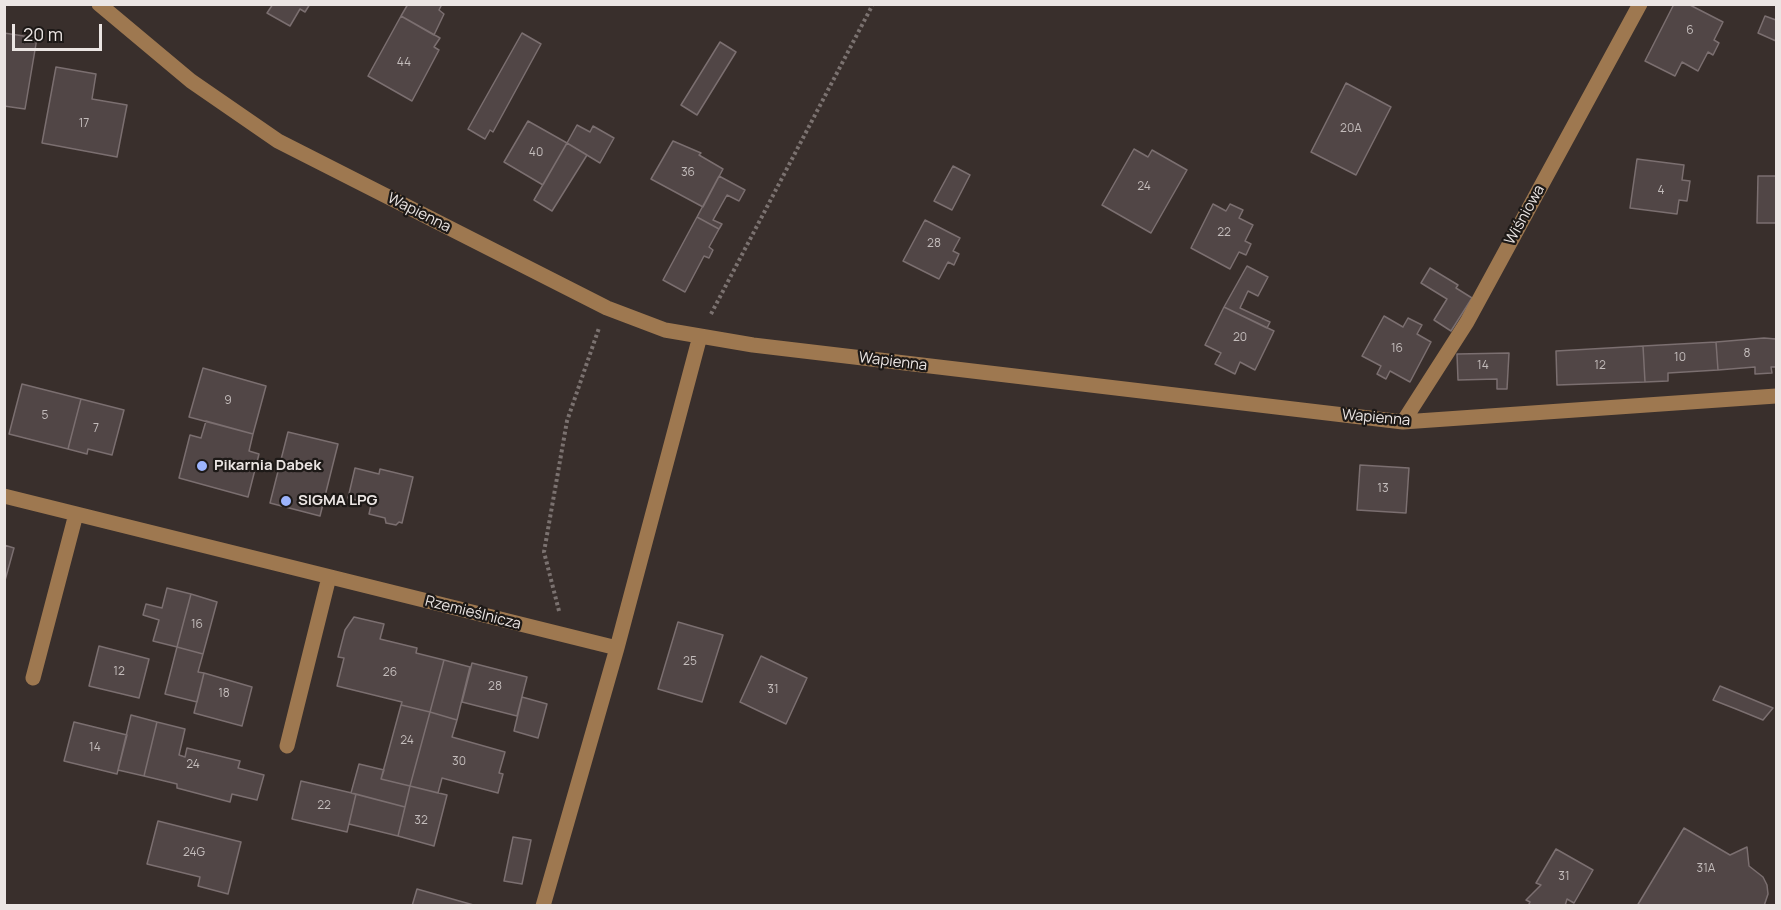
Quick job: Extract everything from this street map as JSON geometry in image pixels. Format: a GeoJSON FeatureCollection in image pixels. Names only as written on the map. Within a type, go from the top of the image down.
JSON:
{"type":"FeatureCollection","features":[{"type":"Feature","properties":{"kind":"street","name":"Wapienna"},"geometry":{"type":"LineString","coordinates":[[99,4],[191,81],[278,141],[607,308],[665,330],[753,345],[1402,422],[1776,396]]}},
{"type":"Feature","properties":{"kind":"street","name":"Wiśniowa"},"geometry":{"type":"LineString","coordinates":[[1402,422],[1467,322],[1640,4]]}},
{"type":"Feature","properties":{"kind":"street"},"geometry":{"type":"LineString","coordinates":[[543,906],[617,648],[700,336]]}},
{"type":"Feature","properties":{"kind":"street","name":"Rzemieślnicza"},"geometry":{"type":"LineString","coordinates":[[4,496],[617,648]]}},
{"type":"Feature","properties":{"kind":"street"},"geometry":{"type":"LineString","coordinates":[[33,678],[76,514]]}},
{"type":"Feature","properties":{"kind":"street"},"geometry":{"type":"LineString","coordinates":[[287,746],[329,577]]}},
{"type":"Feature","properties":{"kind":"path"},"geometry":{"type":"LineString","coordinates":[[700,336],[873,4]]}},
{"type":"Feature","properties":{"kind":"path"},"geometry":{"type":"LineString","coordinates":[[566,635],[544,552],[567,421],[607,308]]}},
{"type":"Feature","properties":{"kind":"building"},"geometry":{"type":"Polygon","coordinates":[[[273,4],[310,4],[305,12],[300,9],[290,26],[267,13],[273,4]]]}},
{"type":"Feature","properties":{"kind":"building"},"geometry":{"type":"Polygon","coordinates":[[[408,4],[442,4],[439,10],[444,14],[434,35],[401,16],[408,4]]]}},
{"type":"Feature","properties":{"kind":"building"},"geometry":{"type":"Polygon","coordinates":[[[1674,4],[1688,4],[1723,22],[1714,40],[1719,43],[1713,55],[1708,52],[1698,71],[1682,62],[1675,76],[1645,61],[1674,4]]]}},
{"type":"Feature","properties":{"kind":"building"},"geometry":{"type":"Polygon","coordinates":[[[401,16],[440,38],[434,47],[439,50],[412,101],[368,76],[401,16]]]}},
{"type":"Feature","properties":{"kind":"building"},"geometry":{"type":"Polygon","coordinates":[[[1765,16],[1776,20],[1776,41],[1758,33],[1765,16]]]}},
{"type":"Feature","properties":{"kind":"building"},"geometry":{"type":"Polygon","coordinates":[[[4,33],[37,38],[25,109],[4,106],[4,33]]]}},
{"type":"Feature","properties":{"kind":"building"},"geometry":{"type":"Polygon","coordinates":[[[522,33],[541,44],[493,132],[490,130],[485,139],[468,129],[522,33]]]}},
{"type":"Feature","properties":{"kind":"building"},"geometry":{"type":"Polygon","coordinates":[[[720,42],[736,52],[697,115],[681,105],[720,42]]]}},
{"type":"Feature","properties":{"kind":"building"},"geometry":{"type":"Polygon","coordinates":[[[56,67],[96,74],[92,99],[127,105],[117,157],[42,143],[56,67]]]}},
{"type":"Feature","properties":{"kind":"building"},"geometry":{"type":"Polygon","coordinates":[[[1346,83],[1391,107],[1356,175],[1311,152],[1346,83]]]}},
{"type":"Feature","properties":{"kind":"building"},"geometry":{"type":"Polygon","coordinates":[[[528,121],[567,143],[543,185],[504,162],[528,121]]]}},
{"type":"Feature","properties":{"kind":"building"},"geometry":{"type":"Polygon","coordinates":[[[577,125],[590,132],[593,126],[614,138],[600,163],[567,143],[577,125]]]}},
{"type":"Feature","properties":{"kind":"building"},"geometry":{"type":"Polygon","coordinates":[[[673,141],[701,153],[699,155],[723,169],[703,207],[651,179],[673,141]]]}},
{"type":"Feature","properties":{"kind":"building"},"geometry":{"type":"Polygon","coordinates":[[[567,143],[587,155],[552,211],[534,200],[567,143]]]}},
{"type":"Feature","properties":{"kind":"building"},"geometry":{"type":"Polygon","coordinates":[[[1134,149],[1148,157],[1152,150],[1187,170],[1151,233],[1102,205],[1134,149]]]}},
{"type":"Feature","properties":{"kind":"building"},"geometry":{"type":"Polygon","coordinates":[[[1637,159],[1684,165],[1682,180],[1690,181],[1687,201],[1679,200],[1677,214],[1630,208],[1637,159]]]}},
{"type":"Feature","properties":{"kind":"building"},"geometry":{"type":"Polygon","coordinates":[[[953,166],[970,175],[952,210],[934,201],[953,166]]]}},
{"type":"Feature","properties":{"kind":"building"},"geometry":{"type":"Polygon","coordinates":[[[719,176],[745,190],[739,201],[727,195],[713,220],[722,224],[719,229],[697,217],[719,176]]]}},
{"type":"Feature","properties":{"kind":"building"},"geometry":{"type":"Polygon","coordinates":[[[1758,176],[1776,176],[1776,223],[1757,223],[1758,176]]]}},
{"type":"Feature","properties":{"kind":"building"},"geometry":{"type":"Polygon","coordinates":[[[1213,204],[1226,211],[1230,204],[1243,210],[1239,218],[1253,225],[1245,241],[1251,244],[1246,255],[1239,252],[1230,269],[1191,248],[1213,204]]]}},
{"type":"Feature","properties":{"kind":"building"},"geometry":{"type":"Polygon","coordinates":[[[697,217],[719,229],[709,247],[713,250],[709,258],[704,256],[685,292],[663,280],[697,217]]]}},
{"type":"Feature","properties":{"kind":"building"},"geometry":{"type":"Polygon","coordinates":[[[925,220],[960,238],[953,251],[959,254],[954,265],[948,262],[939,279],[903,261],[925,220]]]}},
{"type":"Feature","properties":{"kind":"building"},"geometry":{"type":"Polygon","coordinates":[[[1247,266],[1268,277],[1258,296],[1248,291],[1240,308],[1270,322],[1267,328],[1224,307],[1247,266]]]}},
{"type":"Feature","properties":{"kind":"building"},"geometry":{"type":"Polygon","coordinates":[[[1430,268],[1458,285],[1456,288],[1472,298],[1451,331],[1434,320],[1447,299],[1421,283],[1430,268]]]}},
{"type":"Feature","properties":{"kind":"building"},"geometry":{"type":"Polygon","coordinates":[[[1224,307],[1274,331],[1255,370],[1240,362],[1235,374],[1215,364],[1221,353],[1205,345],[1224,307]]]}},
{"type":"Feature","properties":{"kind":"building"},"geometry":{"type":"Polygon","coordinates":[[[1384,316],[1403,327],[1408,318],[1422,325],[1417,334],[1431,342],[1410,382],[1390,371],[1386,379],[1377,374],[1381,366],[1362,356],[1384,316]]]}},
{"type":"Feature","properties":{"kind":"building"},"geometry":{"type":"Polygon","coordinates":[[[1776,339],[1776,367],[1771,367],[1772,373],[1755,374],[1755,367],[1718,370],[1716,342],[1776,339]]]}},
{"type":"Feature","properties":{"kind":"building"},"geometry":{"type":"Polygon","coordinates":[[[1716,342],[1718,370],[1668,373],[1668,381],[1645,382],[1643,346],[1716,342]]]}},
{"type":"Feature","properties":{"kind":"building"},"geometry":{"type":"Polygon","coordinates":[[[1643,346],[1645,382],[1557,385],[1556,351],[1643,346]]]}},
{"type":"Feature","properties":{"kind":"building"},"geometry":{"type":"Polygon","coordinates":[[[1509,353],[1507,389],[1497,389],[1497,379],[1458,380],[1457,354],[1509,353]]]}},
{"type":"Feature","properties":{"kind":"building"},"geometry":{"type":"Polygon","coordinates":[[[203,368],[266,386],[253,434],[189,417],[203,368]]]}},
{"type":"Feature","properties":{"kind":"building"},"geometry":{"type":"Polygon","coordinates":[[[22,384],[81,399],[68,449],[9,434],[22,384]]]}},
{"type":"Feature","properties":{"kind":"building"},"geometry":{"type":"Polygon","coordinates":[[[81,399],[124,410],[112,455],[88,449],[87,454],[68,449],[81,399]]]}},
{"type":"Feature","properties":{"kind":"building"},"geometry":{"type":"Polygon","coordinates":[[[206,421],[253,434],[249,451],[259,454],[248,497],[179,478],[190,435],[201,438],[206,421]]]}},
{"type":"Feature","properties":{"kind":"building"},"geometry":{"type":"Polygon","coordinates":[[[288,432],[338,444],[320,516],[270,503],[288,432]]]}},
{"type":"Feature","properties":{"kind":"building"},"geometry":{"type":"Polygon","coordinates":[[[1360,465],[1409,468],[1406,513],[1357,510],[1360,465]]]}},
{"type":"Feature","properties":{"kind":"building"},"geometry":{"type":"Polygon","coordinates":[[[355,468],[379,474],[380,469],[413,477],[402,523],[399,522],[396,525],[386,523],[385,518],[369,514],[372,501],[366,499],[365,502],[348,498],[355,468]]]}},
{"type":"Feature","properties":{"kind":"building"},"geometry":{"type":"Polygon","coordinates":[[[4,545],[14,548],[4,584],[4,545]]]}},
{"type":"Feature","properties":{"kind":"building"},"geometry":{"type":"Polygon","coordinates":[[[167,588],[191,594],[177,647],[153,641],[159,620],[143,615],[146,604],[162,608],[167,588]]]}},
{"type":"Feature","properties":{"kind":"building"},"geometry":{"type":"Polygon","coordinates":[[[191,594],[217,602],[203,654],[177,647],[191,594]]]}},
{"type":"Feature","properties":{"kind":"building"},"geometry":{"type":"Polygon","coordinates":[[[354,617],[384,624],[380,639],[417,648],[416,653],[444,660],[430,712],[401,705],[402,702],[337,686],[344,658],[338,657],[345,630],[354,617]]]}},
{"type":"Feature","properties":{"kind":"building"},"geometry":{"type":"Polygon","coordinates":[[[678,622],[723,635],[702,702],[658,689],[678,622]]]}},
{"type":"Feature","properties":{"kind":"building"},"geometry":{"type":"Polygon","coordinates":[[[99,646],[149,659],[139,698],[89,686],[99,646]]]}},
{"type":"Feature","properties":{"kind":"building"},"geometry":{"type":"Polygon","coordinates":[[[177,647],[203,654],[198,672],[204,673],[197,702],[165,694],[177,647]]]}},
{"type":"Feature","properties":{"kind":"building"},"geometry":{"type":"Polygon","coordinates":[[[761,656],[807,678],[786,724],[740,702],[761,656]]]}},
{"type":"Feature","properties":{"kind":"building"},"geometry":{"type":"Polygon","coordinates":[[[444,660],[470,667],[457,720],[430,712],[444,660]]]}},
{"type":"Feature","properties":{"kind":"building"},"geometry":{"type":"Polygon","coordinates":[[[472,663],[527,677],[517,716],[462,702],[472,663]]]}},
{"type":"Feature","properties":{"kind":"building"},"geometry":{"type":"Polygon","coordinates":[[[204,673],[252,687],[242,726],[194,713],[204,673]]]}},
{"type":"Feature","properties":{"kind":"building"},"geometry":{"type":"Polygon","coordinates":[[[1720,686],[1773,708],[1763,720],[1713,700],[1720,686]]]}},
{"type":"Feature","properties":{"kind":"building"},"geometry":{"type":"Polygon","coordinates":[[[522,697],[547,704],[538,738],[514,731],[522,697]]]}},
{"type":"Feature","properties":{"kind":"building"},"geometry":{"type":"Polygon","coordinates":[[[401,705],[430,712],[410,786],[381,779],[401,705]]]}},
{"type":"Feature","properties":{"kind":"building"},"geometry":{"type":"Polygon","coordinates":[[[430,712],[457,720],[452,737],[505,752],[499,773],[503,774],[498,793],[442,778],[438,793],[410,786],[430,712]]]}},
{"type":"Feature","properties":{"kind":"building"},"geometry":{"type":"Polygon","coordinates":[[[131,715],[157,722],[144,776],[118,770],[131,715]]]}},
{"type":"Feature","properties":{"kind":"building"},"geometry":{"type":"Polygon","coordinates":[[[74,722],[127,735],[117,774],[64,761],[74,722]]]}},
{"type":"Feature","properties":{"kind":"building"},"geometry":{"type":"Polygon","coordinates":[[[157,722],[185,729],[179,755],[185,757],[187,748],[240,761],[238,768],[264,775],[257,800],[232,794],[230,802],[177,788],[177,784],[144,776],[157,722]]]}},
{"type":"Feature","properties":{"kind":"building"},"geometry":{"type":"Polygon","coordinates":[[[359,764],[384,770],[381,779],[410,786],[405,807],[351,793],[359,764]]]}},
{"type":"Feature","properties":{"kind":"building"},"geometry":{"type":"Polygon","coordinates":[[[301,781],[356,794],[347,832],[292,819],[301,781]]]}},
{"type":"Feature","properties":{"kind":"building"},"geometry":{"type":"Polygon","coordinates":[[[410,786],[447,795],[434,846],[398,836],[410,786]]]}},
{"type":"Feature","properties":{"kind":"building"},"geometry":{"type":"Polygon","coordinates":[[[356,794],[405,807],[398,836],[349,824],[356,794]]]}},
{"type":"Feature","properties":{"kind":"building"},"geometry":{"type":"Polygon","coordinates":[[[158,821],[241,842],[228,894],[198,886],[200,877],[147,864],[158,821]]]}},
{"type":"Feature","properties":{"kind":"building"},"geometry":{"type":"Polygon","coordinates":[[[1684,828],[1730,855],[1747,847],[1749,866],[1763,877],[1767,885],[1768,894],[1764,906],[1637,906],[1684,828]]]}},
{"type":"Feature","properties":{"kind":"building"},"geometry":{"type":"Polygon","coordinates":[[[513,837],[531,840],[522,884],[504,881],[513,837]]]}},
{"type":"Feature","properties":{"kind":"building"},"geometry":{"type":"Polygon","coordinates":[[[1556,849],[1593,870],[1574,903],[1567,899],[1565,906],[1528,906],[1530,902],[1526,900],[1541,885],[1536,883],[1556,849]]]}},
{"type":"Feature","properties":{"kind":"building"},"geometry":{"type":"Polygon","coordinates":[[[417,889],[477,906],[412,906],[417,889]]]}},
{"type":"Feature","properties":{"kind":"place","name":"Pikarnia Dabek"},"geometry":{"type":"Point","coordinates":[202,466]}},
{"type":"Feature","properties":{"kind":"place","name":"SIGMA LPG"},"geometry":{"type":"Point","coordinates":[286,501]}}]}
